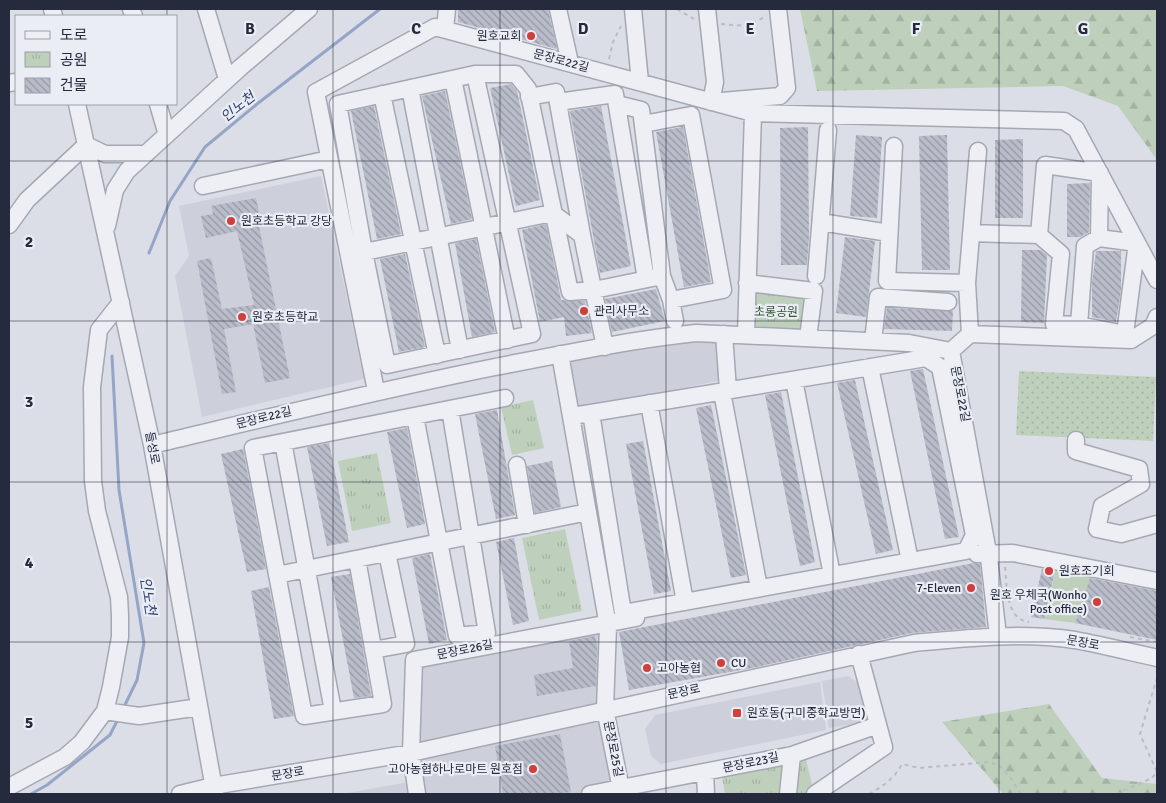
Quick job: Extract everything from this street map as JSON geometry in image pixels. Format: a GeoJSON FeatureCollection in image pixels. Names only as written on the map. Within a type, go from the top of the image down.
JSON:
{"type":"FeatureCollection","features":[{"type":"Feature","properties":{"kind":"street"},"geometry":{"type":"LineString","coordinates":[[206,9],[228,79]]}},
{"type":"Feature","properties":{"kind":"street"},"geometry":{"type":"LineString","coordinates":[[106,231],[115,190],[127,171],[228,79],[309,9]]}},
{"type":"Feature","properties":{"kind":"street"},"geometry":{"type":"LineString","coordinates":[[436,9],[440,28]]}},
{"type":"Feature","properties":{"kind":"street"},"geometry":{"type":"LineString","coordinates":[[447,9],[440,28],[316,92],[329,159],[387,365],[532,334],[476,74]]}},
{"type":"Feature","properties":{"kind":"street"},"geometry":{"type":"LineString","coordinates":[[558,9],[570,64]]}},
{"type":"Feature","properties":{"kind":"street"},"geometry":{"type":"LineString","coordinates":[[708,16],[715,82],[711,102],[780,96],[784,93],[787,88],[776,11]]}},
{"type":"Feature","properties":{"kind":"street"},"geometry":{"type":"LineString","coordinates":[[634,12],[640,82]]}},
{"type":"Feature","properties":{"kind":"street","name":"문장로22길"},"geometry":{"type":"LineString","coordinates":[[440,28],[753,113],[1064,121],[1076,129],[1157,280]]}},
{"type":"Feature","properties":{"kind":"street"},"geometry":{"type":"LineString","coordinates":[[376,391],[338,104],[476,74],[516,74],[528,89],[530,97],[552,213],[570,292],[594,290],[662,276]]}},
{"type":"Feature","properties":{"kind":"street"},"geometry":{"type":"LineString","coordinates":[[453,79],[507,340]]}},
{"type":"Feature","properties":{"kind":"street"},"geometry":{"type":"LineString","coordinates":[[410,88],[460,350]]}},
{"type":"Feature","properties":{"kind":"street"},"geometry":{"type":"LineString","coordinates":[[530,97],[556,92],[605,347]]}},
{"type":"Feature","properties":{"kind":"street"},"geometry":{"type":"LineString","coordinates":[[382,94],[415,242],[437,354]]}},
{"type":"Feature","properties":{"kind":"street"},"geometry":{"type":"LineString","coordinates":[[558,102],[615,94],[646,279]]}},
{"type":"Feature","properties":{"kind":"street"},"geometry":{"type":"LineString","coordinates":[[617,104],[641,110],[662,276],[671,300],[675,321]]}},
{"type":"Feature","properties":{"kind":"street","name":"들성로"},"geometry":{"type":"LineString","coordinates":[[77,105],[152,445],[214,790]]}},
{"type":"Feature","properties":{"kind":"street"},"geometry":{"type":"LineString","coordinates":[[158,105],[167,135]]}},
{"type":"Feature","properties":{"kind":"street"},"geometry":{"type":"LineString","coordinates":[[746,335],[753,113]]}},
{"type":"Feature","properties":{"kind":"street"},"geometry":{"type":"LineString","coordinates":[[643,124],[692,115],[723,290],[671,300]]}},
{"type":"Feature","properties":{"kind":"street"},"geometry":{"type":"LineString","coordinates":[[816,276],[828,130]]}},
{"type":"Feature","properties":{"kind":"street"},"geometry":{"type":"LineString","coordinates":[[9,224],[27,200],[86,145],[105,154],[146,154]]}},
{"type":"Feature","properties":{"kind":"street"},"geometry":{"type":"LineString","coordinates":[[894,146],[886,281],[967,283]]}},
{"type":"Feature","properties":{"kind":"street"},"geometry":{"type":"LineString","coordinates":[[970,334],[967,283],[978,151]]}},
{"type":"Feature","properties":{"kind":"street"},"geometry":{"type":"LineString","coordinates":[[203,186],[329,159]]}},
{"type":"Feature","properties":{"kind":"street"},"geometry":{"type":"LineString","coordinates":[[1039,235],[1046,165],[1100,173],[1092,242],[1079,325]]}},
{"type":"Feature","properties":{"kind":"street"},"geometry":{"type":"LineString","coordinates":[[357,254],[552,213],[582,235]]}},
{"type":"Feature","properties":{"kind":"street"},"geometry":{"type":"LineString","coordinates":[[821,222],[889,233]]}},
{"type":"Feature","properties":{"kind":"street"},"geometry":{"type":"LineString","coordinates":[[971,233],[1039,235],[1061,254]]}},
{"type":"Feature","properties":{"kind":"street"},"geometry":{"type":"LineString","coordinates":[[1061,254],[1092,242],[1140,248],[1157,265]]}},
{"type":"Feature","properties":{"kind":"street"},"geometry":{"type":"LineString","coordinates":[[1061,254],[1054,324],[1079,325],[1125,334],[1140,248]]}},
{"type":"Feature","properties":{"kind":"street"},"geometry":{"type":"LineString","coordinates":[[747,283],[814,291],[808,338]]}},
{"type":"Feature","properties":{"kind":"street"},"geometry":{"type":"LineString","coordinates":[[873,341],[878,297],[948,302]]}},
{"type":"Feature","properties":{"kind":"street"},"geometry":{"type":"LineString","coordinates":[[9,787],[65,757],[116,712],[120,637],[119,597],[97,511],[93,481],[92,386],[99,330],[121,302]]}},
{"type":"Feature","properties":{"kind":"street"},"geometry":{"type":"LineString","coordinates":[[951,351],[970,334],[1131,340],[1153,326],[1157,317]]}},
{"type":"Feature","properties":{"kind":"street","name":"문장로22길"},"geometry":{"type":"LineString","coordinates":[[152,445],[376,391],[560,354],[672,335],[696,333],[909,343],[951,351],[988,552],[998,636]]}},
{"type":"Feature","properties":{"kind":"street"},"geometry":{"type":"LineString","coordinates":[[724,334],[725,391],[759,588]]}},
{"type":"Feature","properties":{"kind":"street"},"geometry":{"type":"LineString","coordinates":[[560,354],[608,624],[605,709]]}},
{"type":"Feature","properties":{"kind":"street"},"geometry":{"type":"LineString","coordinates":[[572,416],[926,358],[940,367],[974,535],[966,551],[622,613],[591,413]]}},
{"type":"Feature","properties":{"kind":"street"},"geometry":{"type":"LineString","coordinates":[[870,367],[910,561]]}},
{"type":"Feature","properties":{"kind":"street"},"geometry":{"type":"LineString","coordinates":[[794,380],[832,576]]}},
{"type":"Feature","properties":{"kind":"street"},"geometry":{"type":"LineString","coordinates":[[357,559],[383,704],[304,716],[253,448],[505,398]]}},
{"type":"Feature","properties":{"kind":"street"},"geometry":{"type":"LineString","coordinates":[[649,404],[685,602]]}},
{"type":"Feature","properties":{"kind":"street"},"geometry":{"type":"LineString","coordinates":[[415,416],[457,636],[487,633],[450,409]]}},
{"type":"Feature","properties":{"kind":"street"},"geometry":{"type":"LineString","coordinates":[[1076,440],[1076,452],[1139,469],[1142,484],[1102,506],[1097,529],[1120,534],[1157,524]]}},
{"type":"Feature","properties":{"kind":"street"},"geometry":{"type":"LineString","coordinates":[[283,442],[334,711]]}},
{"type":"Feature","properties":{"kind":"street"},"geometry":{"type":"LineString","coordinates":[[517,464],[527,525]]}},
{"type":"Feature","properties":{"kind":"street"},"geometry":{"type":"LineString","coordinates":[[277,575],[588,512]]}},
{"type":"Feature","properties":{"kind":"street"},"geometry":{"type":"LineString","coordinates":[[608,624],[988,552],[1013,553],[1157,581]]}},
{"type":"Feature","properties":{"kind":"street"},"geometry":{"type":"LineString","coordinates":[[373,650],[406,644],[387,553]]}},
{"type":"Feature","properties":{"kind":"street","name":"문장로26길"},"geometry":{"type":"LineString","coordinates":[[411,753],[414,660],[608,624]]}},
{"type":"Feature","properties":{"kind":"street","name":"문장로"},"geometry":{"type":"LineString","coordinates":[[180,794],[214,790],[411,753],[605,709],[914,643],[998,636],[1074,640],[1157,658]]}},
{"type":"Feature","properties":{"kind":"street"},"geometry":{"type":"LineString","coordinates":[[815,794],[884,747],[860,654]]}},
{"type":"Feature","properties":{"kind":"street"},"geometry":{"type":"LineString","coordinates":[[116,712],[139,716],[199,707]]}},
{"type":"Feature","properties":{"kind":"street","name":"문장로25길"},"geometry":{"type":"LineString","coordinates":[[590,794],[621,791],[605,709]]}},
{"type":"Feature","properties":{"kind":"street","name":"문장로23길"},"geometry":{"type":"LineString","coordinates":[[621,791],[792,755],[878,725]]}},
{"type":"Feature","properties":{"kind":"street"},"geometry":{"type":"LineString","coordinates":[[411,753],[418,794]]}},
{"type":"Feature","properties":{"kind":"street"},"geometry":{"type":"LineString","coordinates":[[788,794],[792,755]]}},
{"type":"Feature","properties":{"kind":"street"},"geometry":{"type":"LineString","coordinates":[[705,773],[706,794]]}},
{"type":"Feature","properties":{"kind":"path"},"geometry":{"type":"LineString","coordinates":[[677,9],[690,17],[708,16],[746,26],[776,11]]}},
{"type":"Feature","properties":{"kind":"path"},"geometry":{"type":"LineString","coordinates":[[601,72],[609,59],[613,42],[623,24],[634,12]]}},
{"type":"Feature","properties":{"kind":"path"},"geometry":{"type":"LineString","coordinates":[[1005,564],[1009,605],[1014,614]]}},
{"type":"Feature","properties":{"kind":"path"},"geometry":{"type":"LineString","coordinates":[[1116,794],[1152,778],[1157,772],[1140,734],[1157,678]]}},
{"type":"Feature","properties":{"kind":"path"},"geometry":{"type":"LineString","coordinates":[[869,794],[880,788],[898,772],[902,764],[911,768],[919,768],[966,765],[980,761],[1000,766],[1021,794]]}},
{"type":"Feature","properties":{"kind":"shaded area"},"geometry":{"type":"Polygon","coordinates":[[[321,176],[364,379],[202,417],[175,276],[189,256],[179,206],[321,176]]]}},
{"type":"Feature","properties":{"kind":"shaded area"},"geometry":{"type":"Polygon","coordinates":[[[724,334],[727,379],[572,416],[560,354],[724,334]]]}},
{"type":"Feature","properties":{"kind":"shaded area"},"geometry":{"type":"Polygon","coordinates":[[[608,623],[605,709],[621,789],[590,794],[342,794],[414,781],[414,660],[608,623]]]}},
{"type":"Feature","properties":{"kind":"shaded area"},"geometry":{"type":"Polygon","coordinates":[[[848,676],[859,683],[865,713],[858,723],[829,728],[822,681],[848,676]]]}},
{"type":"Feature","properties":{"kind":"shaded area"},"geometry":{"type":"Polygon","coordinates":[[[820,682],[826,730],[661,764],[651,756],[645,729],[655,715],[820,682]]]}},
{"type":"Feature","properties":{"kind":"green space"},"geometry":{"type":"Polygon","coordinates":[[[800,9],[1157,9],[1157,160],[1118,106],[1063,86],[817,91],[800,9]]]}},
{"type":"Feature","properties":{"kind":"green space","name":"초롱공원"},"geometry":{"type":"Polygon","coordinates":[[[753,289],[808,295],[804,333],[750,331],[753,289]]]}},
{"type":"Feature","properties":{"kind":"green space"},"geometry":{"type":"Polygon","coordinates":[[[1019,371],[1156,377],[1153,441],[1016,435],[1019,371]]]}},
{"type":"Feature","properties":{"kind":"green space"},"geometry":{"type":"Polygon","coordinates":[[[533,400],[544,448],[512,455],[501,407],[533,400]]]}},
{"type":"Feature","properties":{"kind":"green space"},"geometry":{"type":"Polygon","coordinates":[[[377,453],[391,523],[352,531],[338,461],[377,453]]]}},
{"type":"Feature","properties":{"kind":"green space"},"geometry":{"type":"Polygon","coordinates":[[[565,529],[582,611],[539,620],[522,538],[565,529]]]}},
{"type":"Feature","properties":{"kind":"green space"},"geometry":{"type":"Polygon","coordinates":[[[1056,569],[1091,577],[1075,623],[1044,619],[1056,569]]]}},
{"type":"Feature","properties":{"kind":"green space"},"geometry":{"type":"Polygon","coordinates":[[[1049,704],[1102,778],[1157,784],[1157,794],[1003,794],[942,722],[1049,704]]]}},
{"type":"Feature","properties":{"kind":"green space"},"geometry":{"type":"Polygon","coordinates":[[[803,747],[814,793],[725,794],[720,766],[803,747]]]}},
{"type":"Feature","properties":{"kind":"building","name":"원호교회"},"geometry":{"type":"Polygon","coordinates":[[[458,9],[548,9],[557,49],[458,22],[458,9]]]}},
{"type":"Feature","properties":{"kind":"building"},"geometry":{"type":"Polygon","coordinates":[[[511,84],[517,91],[540,200],[516,206],[490,88],[511,84]]]}},
{"type":"Feature","properties":{"kind":"building"},"geometry":{"type":"Polygon","coordinates":[[[445,91],[472,219],[451,224],[422,96],[445,91]]]}},
{"type":"Feature","properties":{"kind":"building"},"geometry":{"type":"Polygon","coordinates":[[[374,106],[401,234],[377,239],[351,111],[374,106]]]}},
{"type":"Feature","properties":{"kind":"building"},"geometry":{"type":"Polygon","coordinates":[[[601,106],[631,266],[600,273],[570,111],[601,106]]]}},
{"type":"Feature","properties":{"kind":"building"},"geometry":{"type":"Polygon","coordinates":[[[683,127],[711,282],[684,287],[656,132],[683,127]]]}},
{"type":"Feature","properties":{"kind":"building"},"geometry":{"type":"Polygon","coordinates":[[[808,127],[809,236],[807,265],[781,265],[780,128],[808,127]]]}},
{"type":"Feature","properties":{"kind":"building"},"geometry":{"type":"Polygon","coordinates":[[[856,135],[882,137],[877,218],[850,216],[856,135]]]}},
{"type":"Feature","properties":{"kind":"building"},"geometry":{"type":"Polygon","coordinates":[[[947,135],[950,270],[922,270],[919,136],[947,135]]]}},
{"type":"Feature","properties":{"kind":"building"},"geometry":{"type":"Polygon","coordinates":[[[1023,139],[1023,218],[995,218],[995,140],[1023,139]]]}},
{"type":"Feature","properties":{"kind":"building"},"geometry":{"type":"Polygon","coordinates":[[[1090,183],[1089,232],[1080,237],[1067,237],[1067,184],[1090,183]]]}},
{"type":"Feature","properties":{"kind":"building","name":"원호초등학교"},"geometry":{"type":"Polygon","coordinates":[[[256,198],[262,226],[259,226],[290,378],[265,383],[253,324],[224,329],[236,392],[222,394],[197,261],[211,258],[222,309],[254,305],[237,231],[206,238],[201,216],[213,214],[211,206],[256,198]]]}},
{"type":"Feature","properties":{"kind":"building"},"geometry":{"type":"Polygon","coordinates":[[[546,224],[561,300],[585,301],[592,333],[566,336],[564,317],[540,322],[522,230],[546,224]]]}},
{"type":"Feature","properties":{"kind":"building"},"geometry":{"type":"Polygon","coordinates":[[[845,237],[875,241],[866,317],[836,313],[845,237]]]}},
{"type":"Feature","properties":{"kind":"building"},"geometry":{"type":"Polygon","coordinates":[[[476,239],[495,332],[472,337],[455,243],[476,239]]]}},
{"type":"Feature","properties":{"kind":"building"},"geometry":{"type":"Polygon","coordinates":[[[1022,250],[1041,250],[1047,255],[1044,323],[1021,322],[1022,250]]]}},
{"type":"Feature","properties":{"kind":"building"},"geometry":{"type":"Polygon","coordinates":[[[1096,251],[1121,251],[1121,291],[1116,322],[1092,317],[1092,283],[1096,251]]]}},
{"type":"Feature","properties":{"kind":"building"},"geometry":{"type":"Polygon","coordinates":[[[405,254],[425,347],[399,352],[380,259],[405,254]]]}},
{"type":"Feature","properties":{"kind":"building"},"geometry":{"type":"Polygon","coordinates":[[[656,289],[665,321],[612,332],[605,299],[656,289]]]}},
{"type":"Feature","properties":{"kind":"building"},"geometry":{"type":"Polygon","coordinates":[[[887,308],[953,311],[952,331],[884,329],[887,308]]]}},
{"type":"Feature","properties":{"kind":"building"},"geometry":{"type":"Polygon","coordinates":[[[923,369],[959,537],[945,539],[910,371],[923,369]]]}},
{"type":"Feature","properties":{"kind":"building"},"geometry":{"type":"Polygon","coordinates":[[[855,380],[893,550],[876,554],[837,383],[855,380]]]}},
{"type":"Feature","properties":{"kind":"building"},"geometry":{"type":"Polygon","coordinates":[[[781,392],[815,562],[800,566],[765,395],[781,392]]]}},
{"type":"Feature","properties":{"kind":"building"},"geometry":{"type":"Polygon","coordinates":[[[711,405],[746,575],[731,578],[696,408],[711,405]]]}},
{"type":"Feature","properties":{"kind":"building"},"geometry":{"type":"Polygon","coordinates":[[[497,410],[515,515],[496,519],[475,414],[497,410]]]}},
{"type":"Feature","properties":{"kind":"building"},"geometry":{"type":"Polygon","coordinates":[[[407,428],[425,524],[407,528],[387,432],[407,428]]]}},
{"type":"Feature","properties":{"kind":"building"},"geometry":{"type":"Polygon","coordinates":[[[643,441],[671,591],[654,594],[626,444],[643,441]]]}},
{"type":"Feature","properties":{"kind":"building"},"geometry":{"type":"Polygon","coordinates":[[[329,443],[349,542],[327,546],[307,447],[329,443]]]}},
{"type":"Feature","properties":{"kind":"building"},"geometry":{"type":"Polygon","coordinates":[[[243,449],[266,569],[247,572],[221,454],[243,449]]]}},
{"type":"Feature","properties":{"kind":"building"},"geometry":{"type":"Polygon","coordinates":[[[552,461],[561,507],[535,513],[527,466],[552,461]]]}},
{"type":"Feature","properties":{"kind":"building"},"geometry":{"type":"Polygon","coordinates":[[[514,538],[529,621],[513,625],[496,542],[514,538]]]}},
{"type":"Feature","properties":{"kind":"building"},"geometry":{"type":"Polygon","coordinates":[[[430,554],[447,640],[429,644],[412,558],[430,554]]]}},
{"type":"Feature","properties":{"kind":"building"},"geometry":{"type":"Polygon","coordinates":[[[974,563],[980,564],[986,627],[912,633],[752,668],[629,690],[619,632],[974,563]]]}},
{"type":"Feature","properties":{"kind":"building"},"geometry":{"type":"Polygon","coordinates":[[[1042,569],[1055,571],[1044,619],[1031,617],[1042,569]]]}},
{"type":"Feature","properties":{"kind":"building"},"geometry":{"type":"Polygon","coordinates":[[[350,574],[371,696],[354,698],[331,577],[350,574]]]}},
{"type":"Feature","properties":{"kind":"building"},"geometry":{"type":"Polygon","coordinates":[[[1090,578],[1157,591],[1157,640],[1075,623],[1090,578]]]}},
{"type":"Feature","properties":{"kind":"building"},"geometry":{"type":"Polygon","coordinates":[[[269,587],[294,716],[274,719],[251,591],[269,587]]]}},
{"type":"Feature","properties":{"kind":"building"},"geometry":{"type":"Polygon","coordinates":[[[595,636],[597,645],[596,686],[537,696],[534,675],[573,668],[569,641],[595,636]]]}},
{"type":"Feature","properties":{"kind":"building","name":"고아농협하나로마트 원호점"},"geometry":{"type":"Polygon","coordinates":[[[560,734],[571,792],[557,794],[503,794],[495,746],[560,734]]]}},
{"type":"Feature","properties":{"kind":"waterway","name":"인노천"},"geometry":{"type":"LineString","coordinates":[[149,253],[170,201],[205,147],[257,104],[380,9]]}},
{"type":"Feature","properties":{"kind":"waterway","name":"인노천"},"geometry":{"type":"LineString","coordinates":[[112,356],[119,490],[144,643],[137,680],[123,709]]}},
{"type":"Feature","properties":{"kind":"waterway","name":"인노천"},"geometry":{"type":"LineString","coordinates":[[31,794],[47,785],[110,735],[119,717]]}},
{"type":"Feature","properties":{"kind":"place","name":"원호교회"},"geometry":{"type":"Point","coordinates":[531,36]}},
{"type":"Feature","properties":{"kind":"place","name":"원호초등학교 강당"},"geometry":{"type":"Point","coordinates":[231,221]}},
{"type":"Feature","properties":{"kind":"place","name":"관리사무소"},"geometry":{"type":"Point","coordinates":[584,311]}},
{"type":"Feature","properties":{"kind":"place","name":"원호초등학교"},"geometry":{"type":"Point","coordinates":[242,317]}},
{"type":"Feature","properties":{"kind":"place","name":"원호조기회"},"geometry":{"type":"Point","coordinates":[1049,571]}},
{"type":"Feature","properties":{"kind":"place","name":"7-Eleven"},"geometry":{"type":"Point","coordinates":[971,588]}},
{"type":"Feature","properties":{"kind":"place","name":"원호 우체국(Wonho Post office)"},"geometry":{"type":"Point","coordinates":[1097,602]}},
{"type":"Feature","properties":{"kind":"place","name":"CU"},"geometry":{"type":"Point","coordinates":[721,663]}},
{"type":"Feature","properties":{"kind":"place","name":"고아농협"},"geometry":{"type":"Point","coordinates":[647,668]}},
{"type":"Feature","properties":{"kind":"place","name":"원호동(구미중학교방면)"},"geometry":{"type":"Point","coordinates":[737,713]}},
{"type":"Feature","properties":{"kind":"place","name":"고아농협하나로마트 원호점"},"geometry":{"type":"Point","coordinates":[533,769]}}]}
